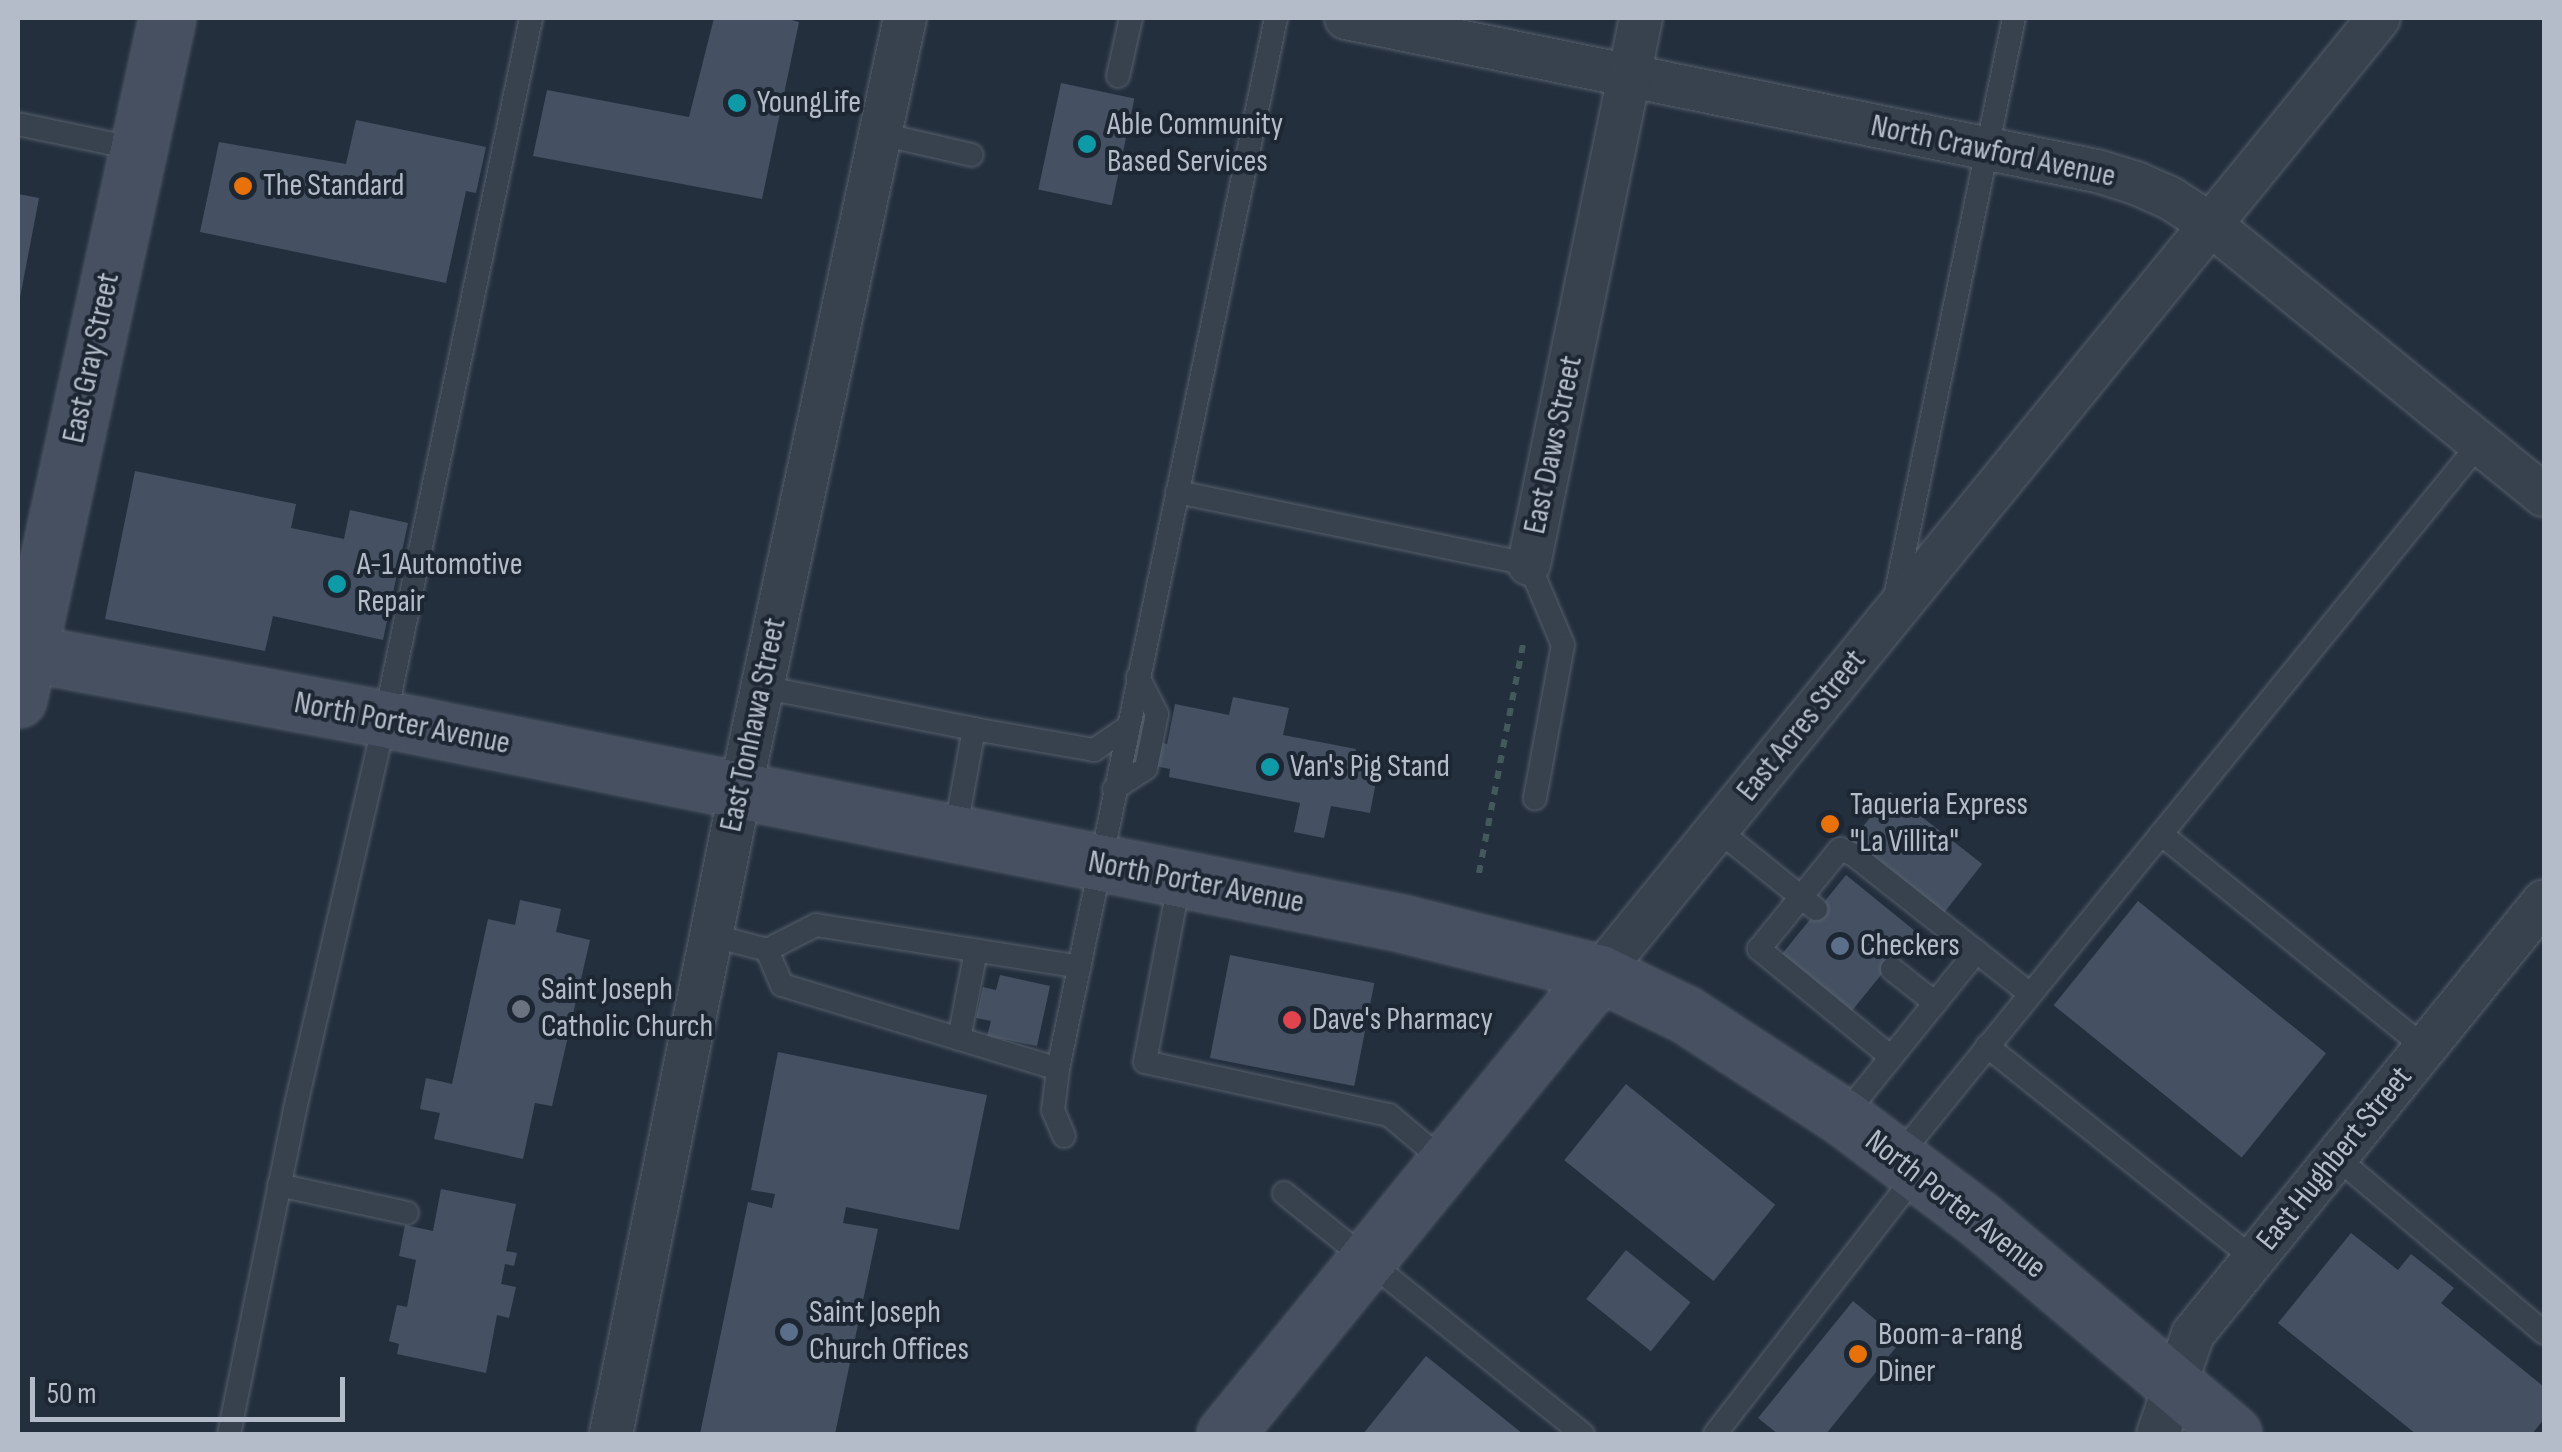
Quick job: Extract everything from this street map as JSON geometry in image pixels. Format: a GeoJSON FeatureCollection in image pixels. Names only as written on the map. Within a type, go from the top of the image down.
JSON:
{"type":"FeatureCollection","features":[{"type":"Feature","properties":{"kind":"main road","name":"East Gray Street"},"geometry":{"type":"LineString","coordinates":[[21,668],[167,18]]}},
{"type":"Feature","properties":{"kind":"main road","name":"North Porter Avenue"},"geometry":{"type":"LineString","coordinates":[[21,668],[385,719],[1180,878],[1457,936],[1600,973],[1684,1014],[1842,1116],[1908,1165],[2166,1410],[2234,1434]]}},
{"type":"Feature","properties":{"kind":"main road","name":"East Acres Street"},"geometry":{"type":"LineString","coordinates":[[1224,1434],[1600,973]]}},
{"type":"Feature","properties":{"kind":"street","name":"East Tonhawa Street"},"geometry":{"type":"LineString","coordinates":[[610,1434],[710,934],[905,18]]}},
{"type":"Feature","properties":{"kind":"street","name":"North Crawford Avenue"},"geometry":{"type":"LineString","coordinates":[[1346,18],[2136,183],[2170,198],[2210,224],[2544,495]]}},
{"type":"Feature","properties":{"kind":"street","name":"East Daws Street"},"geometry":{"type":"LineString","coordinates":[[1529,564],[1641,18]]}},
{"type":"Feature","properties":{"kind":"street","name":"East Acres Street"},"geometry":{"type":"LineString","coordinates":[[1600,973],[2379,18]]}},
{"type":"Feature","properties":{"kind":"street","name":"East Hughbert Street"},"geometry":{"type":"LineString","coordinates":[[2166,1410],[2193,1334],[2544,901]]}},
{"type":"Feature","properties":{"kind":"lane"},"geometry":{"type":"LineString","coordinates":[[229,1434],[279,1184],[385,719],[531,18]]}},
{"type":"Feature","properties":{"kind":"lane"},"geometry":{"type":"LineString","coordinates":[[1118,76],[1130,18]]}},
{"type":"Feature","properties":{"kind":"lane"},"geometry":{"type":"LineString","coordinates":[[1064,1136],[1053,1110],[1058,1068],[1276,18]]}},
{"type":"Feature","properties":{"kind":"lane"},"geometry":{"type":"LineString","coordinates":[[1891,616],[2014,18]]}},
{"type":"Feature","properties":{"kind":"lane"},"geometry":{"type":"LineString","coordinates":[[18,124],[138,149]]}},
{"type":"Feature","properties":{"kind":"lane"},"geometry":{"type":"LineString","coordinates":[[881,134],[972,155]]}},
{"type":"Feature","properties":{"kind":"lane"},"geometry":{"type":"LineString","coordinates":[[1715,1434],[1908,1165],[1987,1046],[2480,443]]}},
{"type":"Feature","properties":{"kind":"lane"},"geometry":{"type":"LineString","coordinates":[[1178,492],[1529,564],[1564,644],[1535,798]]}},
{"type":"Feature","properties":{"kind":"lane"},"geometry":{"type":"LineString","coordinates":[[1114,790],[1146,768],[1154,732],[1157,714],[1138,676]]}},
{"type":"Feature","properties":{"kind":"lane"},"geometry":{"type":"LineString","coordinates":[[762,687],[1094,750],[1127,728]]}},
{"type":"Feature","properties":{"kind":"lane"},"geometry":{"type":"LineString","coordinates":[[954,835],[974,729]]}},
{"type":"Feature","properties":{"kind":"lane"},"geometry":{"type":"LineString","coordinates":[[1718,830],[1808,903]]}},
{"type":"Feature","properties":{"kind":"lane"},"geometry":{"type":"LineString","coordinates":[[2160,834],[2425,1048]]}},
{"type":"Feature","properties":{"kind":"lane"},"geometry":{"type":"LineString","coordinates":[[1891,1058],[1759,950],[1808,903],[1840,849],[1854,854],[2030,993]]}},
{"type":"Feature","properties":{"kind":"lane"},"geometry":{"type":"LineString","coordinates":[[1180,878],[1145,1062],[1389,1115],[1445,1162]]}},
{"type":"Feature","properties":{"kind":"lane"},"geometry":{"type":"LineString","coordinates":[[710,934],[767,950],[816,924],[1080,967]]}},
{"type":"Feature","properties":{"kind":"lane"},"geometry":{"type":"LineString","coordinates":[[767,950],[782,986],[1058,1068]]}},
{"type":"Feature","properties":{"kind":"lane"},"geometry":{"type":"LineString","coordinates":[[959,1039],[976,950]]}},
{"type":"Feature","properties":{"kind":"lane"},"geometry":{"type":"LineString","coordinates":[[1842,1116],[1976,951]]}},
{"type":"Feature","properties":{"kind":"lane"},"geometry":{"type":"LineString","coordinates":[[1892,969],[1935,1003]]}},
{"type":"Feature","properties":{"kind":"lane"},"geometry":{"type":"LineString","coordinates":[[1987,1046],[2254,1258]]}},
{"type":"Feature","properties":{"kind":"lane"},"geometry":{"type":"LineString","coordinates":[[2336,1157],[2544,1332]]}},
{"type":"Feature","properties":{"kind":"lane"},"geometry":{"type":"LineString","coordinates":[[279,1184],[408,1214]]}},
{"type":"Feature","properties":{"kind":"lane"},"geometry":{"type":"LineString","coordinates":[[1284,1193],[1583,1434]]}},
{"type":"Feature","properties":{"kind":"path"},"geometry":{"type":"LineString","coordinates":[[1479,874],[1525,638]]}},
{"type":"Feature","properties":{"kind":"building","name":"YoungLife"},"geometry":{"type":"Polygon","coordinates":[[[714,18],[784,18],[799,22],[762,199],[533,156],[547,90],[689,117],[714,18]]]}},
{"type":"Feature","properties":{"kind":"building","name":"Able Community Based Services"},"geometry":{"type":"Polygon","coordinates":[[[1061,83],[1134,99],[1112,205],[1038,190],[1061,83]]]}},
{"type":"Feature","properties":{"kind":"building"},"geometry":{"type":"Polygon","coordinates":[[[356,120],[486,147],[476,193],[466,191],[446,283],[200,232],[219,142],[346,164],[356,120]]]}},
{"type":"Feature","properties":{"kind":"building"},"geometry":{"type":"Polygon","coordinates":[[[18,194],[39,198],[19,303],[18,302],[18,194]]]}},
{"type":"Feature","properties":{"kind":"building"},"geometry":{"type":"Polygon","coordinates":[[[135,471],[296,504],[291,528],[344,539],[350,510],[408,523],[383,640],[273,616],[265,651],[105,619],[135,471]]]}},
{"type":"Feature","properties":{"kind":"building","name":"Van's Pig Stand"},"geometry":{"type":"Polygon","coordinates":[[[1233,697],[1289,708],[1283,735],[1356,749],[1355,756],[1380,761],[1370,813],[1331,806],[1324,838],[1294,832],[1300,803],[1169,777],[1170,769],[1151,765],[1156,741],[1167,744],[1175,704],[1229,715],[1233,697]]]}},
{"type":"Feature","properties":{"kind":"building"},"geometry":{"type":"Polygon","coordinates":[[[1890,792],[1982,864],[1941,917],[1849,845],[1890,792]]]}},
{"type":"Feature","properties":{"kind":"building"},"geometry":{"type":"Polygon","coordinates":[[[1846,875],[1916,932],[1852,1011],[1782,954],[1846,875]]]}},
{"type":"Feature","properties":{"kind":"building","name":"Saint Joseph Catholic Church"},"geometry":{"type":"Polygon","coordinates":[[[520,900],[561,909],[556,932],[590,940],[552,1106],[535,1103],[523,1159],[434,1139],[440,1113],[420,1109],[426,1078],[452,1084],[488,919],[515,925],[520,900]]]}},
{"type":"Feature","properties":{"kind":"building"},"geometry":{"type":"Polygon","coordinates":[[[2138,901],[2326,1053],[2242,1157],[2054,1005],[2138,901]]]}},
{"type":"Feature","properties":{"kind":"building","name":"Dave's Pharmacy"},"geometry":{"type":"Polygon","coordinates":[[[1230,955],[1374,983],[1354,1086],[1210,1058],[1230,955]]]}},
{"type":"Feature","properties":{"kind":"building"},"geometry":{"type":"Polygon","coordinates":[[[1000,975],[1050,986],[1037,1046],[987,1036],[991,1021],[976,1018],[983,987],[996,990],[1000,975]]]}},
{"type":"Feature","properties":{"kind":"building","name":"Saint Joseph Church Offices"},"geometry":{"type":"Polygon","coordinates":[[[778,1052],[987,1095],[959,1230],[846,1207],[843,1223],[878,1229],[835,1434],[700,1434],[748,1202],[772,1208],[775,1194],[751,1190],[778,1052]]]}},
{"type":"Feature","properties":{"kind":"building"},"geometry":{"type":"Polygon","coordinates":[[[1626,1084],[1775,1205],[1714,1281],[1564,1160],[1626,1084]]]}},
{"type":"Feature","properties":{"kind":"building"},"geometry":{"type":"Polygon","coordinates":[[[441,1189],[516,1204],[506,1251],[517,1253],[514,1266],[505,1264],[501,1284],[516,1287],[509,1318],[497,1315],[486,1373],[397,1354],[399,1344],[389,1341],[397,1305],[407,1307],[416,1260],[399,1256],[405,1225],[433,1231],[441,1189]]]}},
{"type":"Feature","properties":{"kind":"building"},"geometry":{"type":"Polygon","coordinates":[[[2351,1233],[2398,1270],[2411,1254],[2454,1288],[2441,1303],[2544,1387],[2544,1419],[2532,1434],[2416,1434],[2278,1323],[2351,1233]]]}},
{"type":"Feature","properties":{"kind":"building"},"geometry":{"type":"Polygon","coordinates":[[[1626,1250],[1691,1302],[1651,1351],[1586,1299],[1626,1250]]]}},
{"type":"Feature","properties":{"kind":"building"},"geometry":{"type":"Polygon","coordinates":[[[1853,1301],[1901,1341],[1826,1434],[1778,1434],[1758,1418],[1853,1301]]]}},
{"type":"Feature","properties":{"kind":"building"},"geometry":{"type":"Polygon","coordinates":[[[1426,1356],[1523,1434],[1363,1434],[1426,1356]]]}},
{"type":"Feature","properties":{"kind":"place","name":"YoungLife"},"geometry":{"type":"Point","coordinates":[737,103]}},
{"type":"Feature","properties":{"kind":"place","name":"Able Community Based Services"},"geometry":{"type":"Point","coordinates":[1087,144]}},
{"type":"Feature","properties":{"kind":"place","name":"The Standard"},"geometry":{"type":"Point","coordinates":[243,186]}},
{"type":"Feature","properties":{"kind":"place","name":"A-1 Automotive Repair"},"geometry":{"type":"Point","coordinates":[337,584]}},
{"type":"Feature","properties":{"kind":"place","name":"Van's Pig Stand"},"geometry":{"type":"Point","coordinates":[1270,767]}},
{"type":"Feature","properties":{"kind":"place","name":"Taqueria Express \"La Villita\""},"geometry":{"type":"Point","coordinates":[1830,824]}},
{"type":"Feature","properties":{"kind":"place","name":"Checkers"},"geometry":{"type":"Point","coordinates":[1840,946]}},
{"type":"Feature","properties":{"kind":"place","name":"Saint Joseph Catholic Church"},"geometry":{"type":"Point","coordinates":[521,1009]}},
{"type":"Feature","properties":{"kind":"place","name":"Dave's Pharmacy"},"geometry":{"type":"Point","coordinates":[1292,1020]}},
{"type":"Feature","properties":{"kind":"place","name":"Saint Joseph Church Offices"},"geometry":{"type":"Point","coordinates":[789,1332]}},
{"type":"Feature","properties":{"kind":"place","name":"Boom-a-rang Diner"},"geometry":{"type":"Point","coordinates":[1858,1354]}}]}
